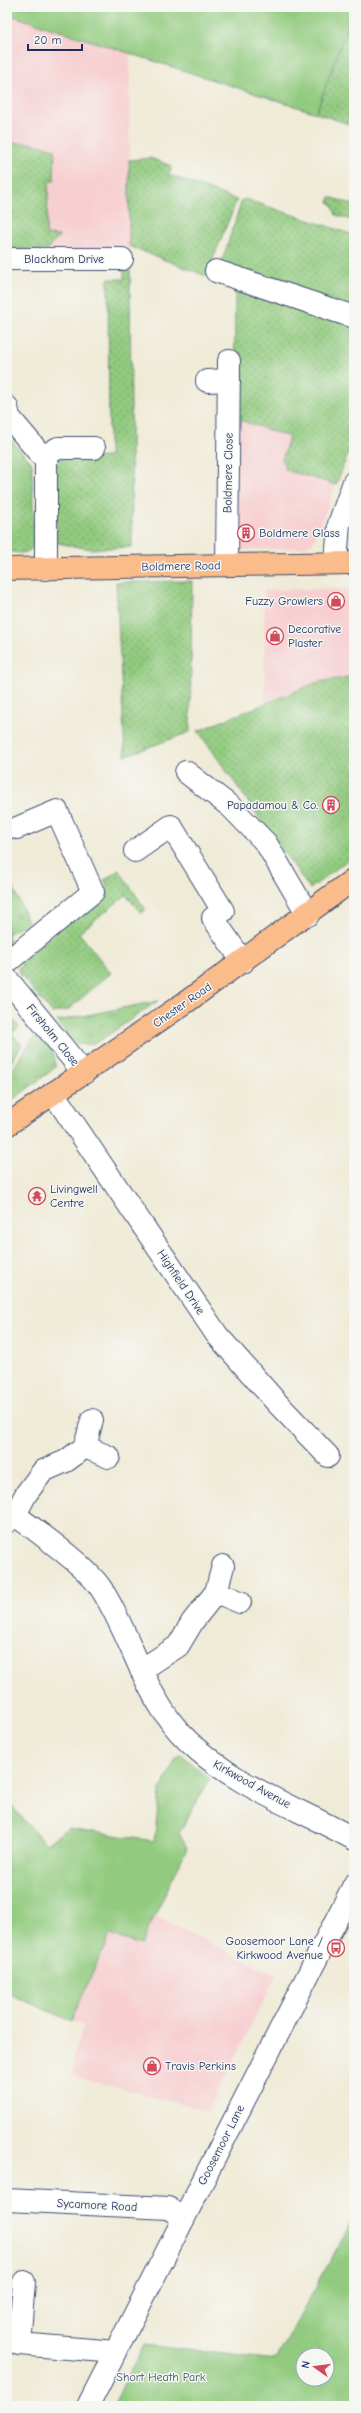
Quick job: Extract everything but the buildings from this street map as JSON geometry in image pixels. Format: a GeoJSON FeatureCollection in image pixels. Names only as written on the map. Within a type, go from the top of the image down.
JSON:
{"type":"FeatureCollection","features":[{"type":"Feature","properties":{"kind":"main road","name":"Boldmere Road"},"geometry":{"type":"LineString","coordinates":[[7,569],[345,563]]}},
{"type":"Feature","properties":{"kind":"main road","name":"Chester Road"},"geometry":{"type":"LineString","coordinates":[[7,1125],[243,962],[308,915],[354,879]]}},
{"type":"Feature","properties":{"kind":"street","name":"Blackham Drive"},"geometry":{"type":"LineString","coordinates":[[7,259],[122,259]]}},
{"type":"Feature","properties":{"kind":"street"},"geometry":{"type":"LineString","coordinates":[[216,271],[354,317]]}},
{"type":"Feature","properties":{"kind":"street","name":"Boldmere Close"},"geometry":{"type":"LineString","coordinates":[[207,380],[229,371],[227,565]]}},
{"type":"Feature","properties":{"kind":"street"},"geometry":{"type":"LineString","coordinates":[[7,407],[9,417],[44,456],[46,461],[46,569]]}},
{"type":"Feature","properties":{"kind":"street"},"geometry":{"type":"LineString","coordinates":[[44,456],[58,448],[94,448]]}},
{"type":"Feature","properties":{"kind":"street"},"geometry":{"type":"LineString","coordinates":[[345,563],[337,538],[345,506],[354,482]]}},
{"type":"Feature","properties":{"kind":"street"},"geometry":{"type":"LineString","coordinates":[[186,772],[231,807],[266,843],[308,915]]}},
{"type":"Feature","properties":{"kind":"street"},"geometry":{"type":"LineString","coordinates":[[7,962],[93,892],[57,811],[17,828]]}},
{"type":"Feature","properties":{"kind":"street"},"geometry":{"type":"LineString","coordinates":[[135,851],[171,826],[223,911],[213,918],[243,962]]}},
{"type":"Feature","properties":{"kind":"street","name":"Firsholm Close"},"geometry":{"type":"LineString","coordinates":[[7,979],[84,1073]]}},
{"type":"Feature","properties":{"kind":"street","name":"Highfield Drive"},"geometry":{"type":"LineString","coordinates":[[53,1093],[217,1335],[278,1404],[328,1456]]}},
{"type":"Feature","properties":{"kind":"street"},"geometry":{"type":"LineString","coordinates":[[92,1420],[85,1447],[109,1457]]}},
{"type":"Feature","properties":{"kind":"street","name":"Kirkwood Avenue"},"geometry":{"type":"LineString","coordinates":[[85,1447],[66,1461],[43,1471],[26,1494],[11,1519],[66,1554],[101,1588],[122,1625],[141,1670],[159,1706],[187,1741],[218,1768],[354,1839]]}},
{"type":"Feature","properties":{"kind":"street"},"geometry":{"type":"LineString","coordinates":[[141,1670],[178,1646],[193,1621],[216,1592],[223,1566]]}},
{"type":"Feature","properties":{"kind":"street"},"geometry":{"type":"LineString","coordinates":[[216,1592],[240,1602]]}},
{"type":"Feature","properties":{"kind":"street","name":"Goosemoor Lane"},"geometry":{"type":"LineString","coordinates":[[88,2406],[354,1885]]}},
{"type":"Feature","properties":{"kind":"street","name":"Sycamore Road"},"geometry":{"type":"LineString","coordinates":[[7,2200],[168,2208],[184,2218]]}},
{"type":"Feature","properties":{"kind":"street"},"geometry":{"type":"LineString","coordinates":[[24,2282],[19,2344],[116,2352]]}},
{"type":"Feature","properties":{"kind":"shaded area"},"geometry":{"type":"Polygon","coordinates":[[[7,14],[130,52],[129,253],[47,250],[58,236],[46,235],[49,181],[54,181],[30,143],[7,143],[7,14]]]}},
{"type":"Feature","properties":{"kind":"shaded area"},"geometry":{"type":"Polygon","coordinates":[[[234,418],[289,437],[282,460],[336,485],[314,541],[308,546],[302,548],[233,550],[234,418]]]}},
{"type":"Feature","properties":{"kind":"shaded area"},"geometry":{"type":"Polygon","coordinates":[[[354,588],[354,676],[318,682],[265,702],[264,590],[354,588]]]}},
{"type":"Feature","properties":{"kind":"shaded area"},"geometry":{"type":"Polygon","coordinates":[[[154,1916],[277,1975],[208,2111],[72,2076],[73,2056],[84,2026],[71,2021],[110,1934],[141,1944],[154,1916]]]}},
{"type":"Feature","properties":{"kind":"green space"},"geometry":{"type":"Polygon","coordinates":[[[7,7],[354,8],[316,113],[7,14],[7,7]]]}},
{"type":"Feature","properties":{"kind":"green space"},"geometry":{"type":"Polygon","coordinates":[[[354,8],[354,126],[316,113],[354,8]]]}},
{"type":"Feature","properties":{"kind":"green space"},"geometry":{"type":"Polygon","coordinates":[[[7,143],[30,143],[55,149],[54,181],[49,181],[46,235],[59,236],[47,250],[7,249],[7,143]]]}},
{"type":"Feature","properties":{"kind":"green space"},"geometry":{"type":"Polygon","coordinates":[[[150,158],[172,166],[169,175],[237,200],[206,276],[129,246],[129,160],[150,158]]]}},
{"type":"Feature","properties":{"kind":"green space"},"geometry":{"type":"Polygon","coordinates":[[[330,197],[354,205],[354,221],[336,215],[332,204],[328,202],[330,197]]]}},
{"type":"Feature","properties":{"kind":"green space"},"geometry":{"type":"Polygon","coordinates":[[[245,199],[354,235],[354,311],[220,267],[242,200],[245,199]]]}},
{"type":"Feature","properties":{"kind":"green space"},"geometry":{"type":"Polygon","coordinates":[[[124,265],[130,265],[132,547],[90,549],[57,543],[56,465],[61,458],[109,457],[108,279],[124,279],[124,265]]]}},
{"type":"Feature","properties":{"kind":"green space"},"geometry":{"type":"Polygon","coordinates":[[[235,283],[354,321],[354,438],[336,485],[286,470],[282,460],[289,437],[234,418],[235,283]]]}},
{"type":"Feature","properties":{"kind":"green space"},"geometry":{"type":"Polygon","coordinates":[[[7,436],[32,463],[34,545],[28,551],[22,553],[7,551],[7,436]]]}},
{"type":"Feature","properties":{"kind":"green space"},"geometry":{"type":"Polygon","coordinates":[[[192,581],[190,732],[125,756],[116,582],[192,581]]]}},
{"type":"Feature","properties":{"kind":"green space"},"geometry":{"type":"Polygon","coordinates":[[[354,676],[354,855],[310,889],[198,731],[318,682],[354,676]]]}},
{"type":"Feature","properties":{"kind":"green space"},"geometry":{"type":"Polygon","coordinates":[[[119,870],[146,910],[141,913],[126,895],[79,933],[111,973],[68,1010],[52,1013],[20,974],[18,968],[22,965],[20,962],[105,891],[107,885],[104,880],[119,870]]]}},
{"type":"Feature","properties":{"kind":"green space"},"geometry":{"type":"Polygon","coordinates":[[[13,886],[28,922],[8,934],[10,945],[7,948],[7,889],[13,886]]]}},
{"type":"Feature","properties":{"kind":"green space"},"geometry":{"type":"Polygon","coordinates":[[[158,1001],[98,1042],[90,1044],[78,1044],[57,1021],[158,1001]]]}},
{"type":"Feature","properties":{"kind":"green space"},"geometry":{"type":"Polygon","coordinates":[[[7,1013],[19,1027],[12,1034],[22,1045],[7,1069],[7,1013]]]}},
{"type":"Feature","properties":{"kind":"green space"},"geometry":{"type":"Polygon","coordinates":[[[35,1035],[43,1040],[50,1048],[55,1058],[55,1068],[7,1104],[7,1078],[35,1035]]]}},
{"type":"Feature","properties":{"kind":"green space"},"geometry":{"type":"Polygon","coordinates":[[[181,1754],[210,1779],[179,1833],[187,1848],[141,1945],[110,1935],[71,2021],[7,1993],[7,1801],[46,1844],[68,1828],[154,1841],[160,1791],[176,1758],[181,1754]]]}},
{"type":"Feature","properties":{"kind":"green space","name":"Short Heath Park"},"geometry":{"type":"Polygon","coordinates":[[[354,2217],[354,2406],[113,2406],[144,2345],[276,2360],[354,2217]]]}},
{"type":"Feature","properties":{"kind":"place","name":"Boldmere Glass"},"geometry":{"type":"Point","coordinates":[246,533]}},
{"type":"Feature","properties":{"kind":"place","name":"Fuzzy Growlers"},"geometry":{"type":"Point","coordinates":[336,601]}},
{"type":"Feature","properties":{"kind":"place","name":"Decorative Plaster"},"geometry":{"type":"Point","coordinates":[275,636]}},
{"type":"Feature","properties":{"kind":"place","name":"Papadamou & Co."},"geometry":{"type":"Point","coordinates":[331,805]}},
{"type":"Feature","properties":{"kind":"place","name":"Livingwell Centre"},"geometry":{"type":"Point","coordinates":[37,1196]}},
{"type":"Feature","properties":{"kind":"place","name":"Goosemoor Lane / Kirkwood Avenue"},"geometry":{"type":"Point","coordinates":[336,1948]}},
{"type":"Feature","properties":{"kind":"place","name":"Travis Perkins"},"geometry":{"type":"Point","coordinates":[152,2066]}}]}
